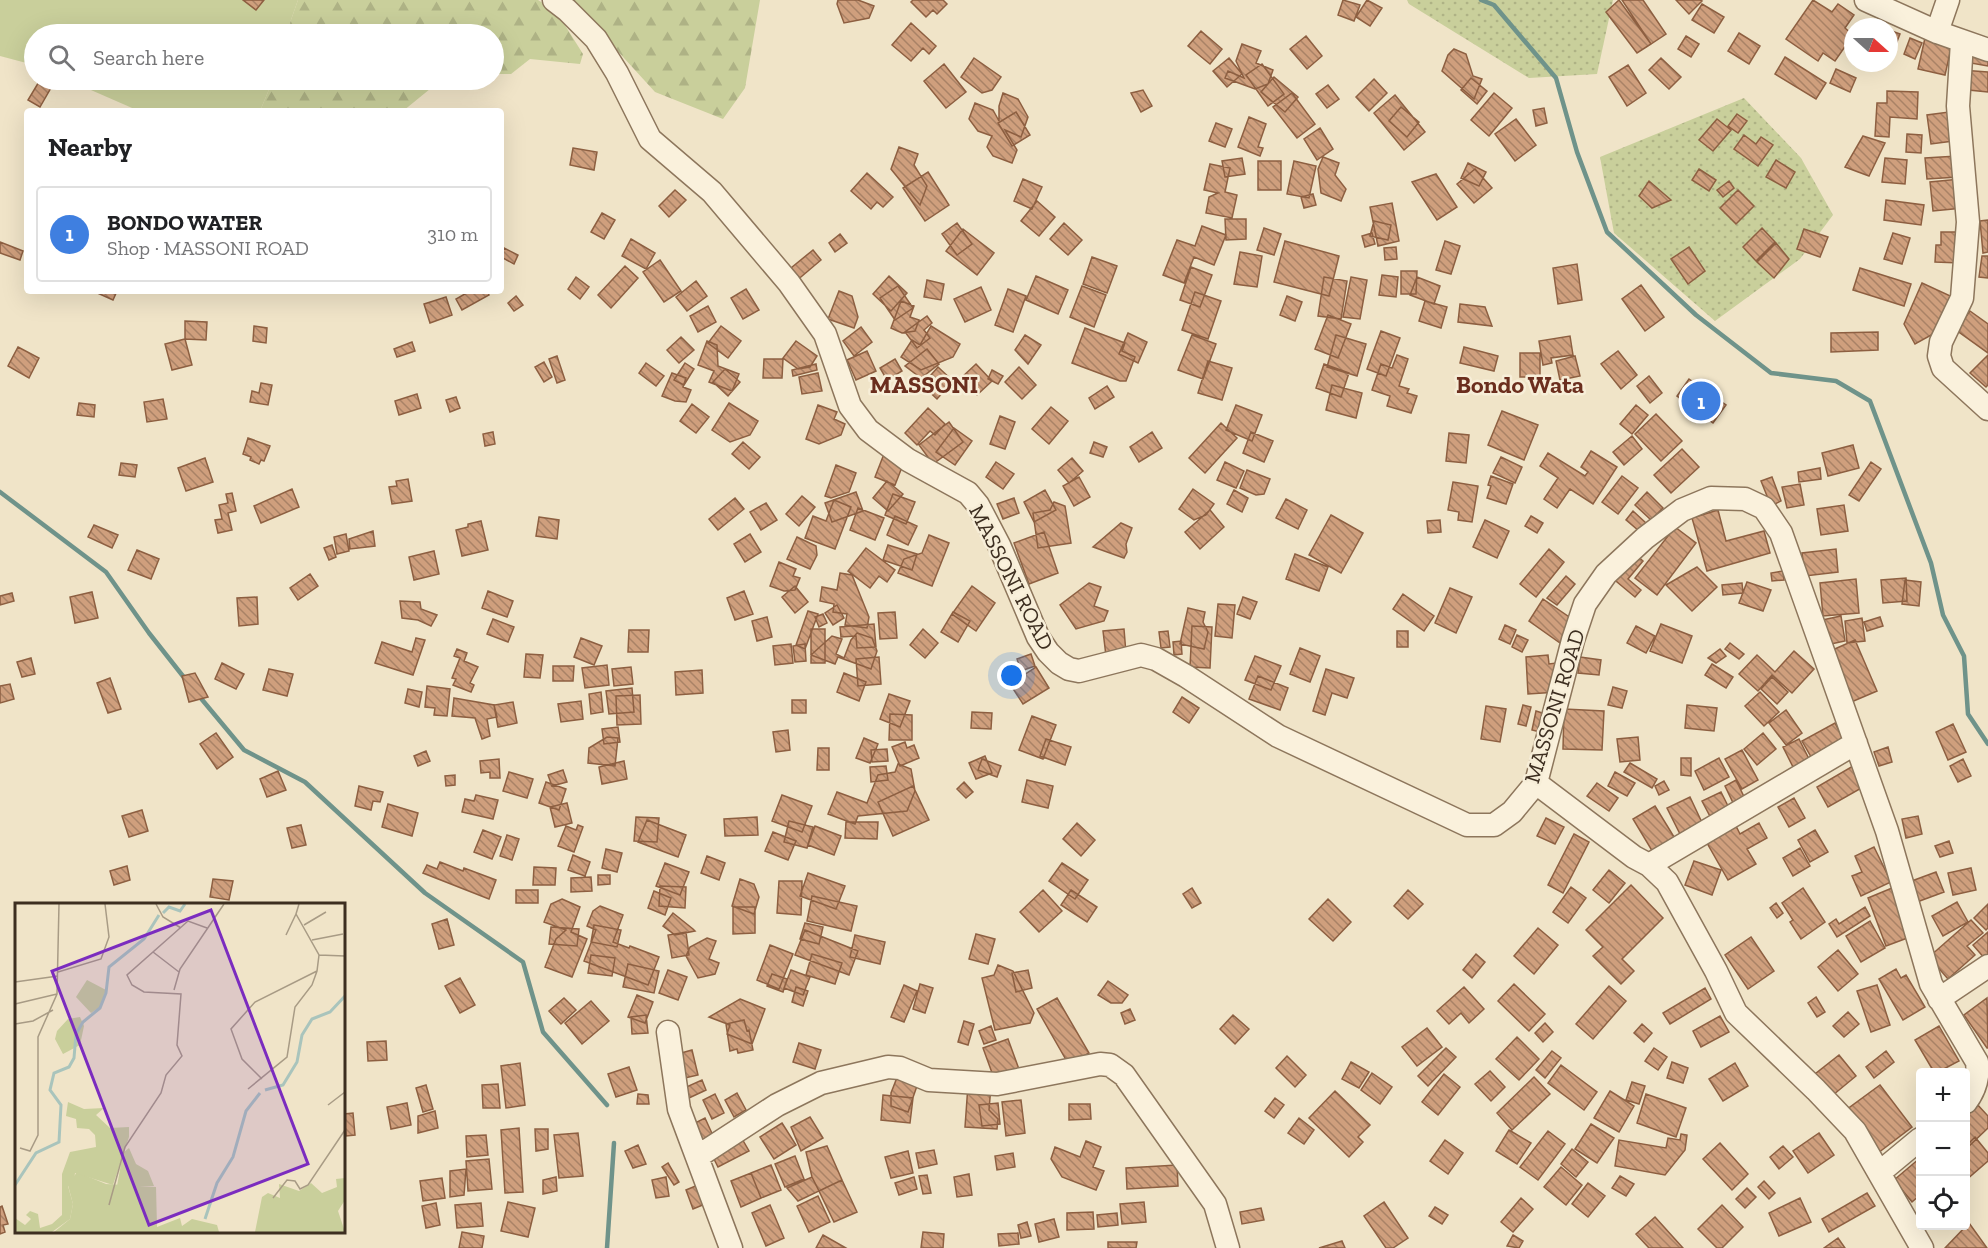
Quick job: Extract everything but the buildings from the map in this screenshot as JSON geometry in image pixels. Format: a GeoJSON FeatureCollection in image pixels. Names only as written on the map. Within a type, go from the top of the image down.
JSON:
{"type":"FeatureCollection","features":[{"type":"Feature","properties":{"kind":"street","name":"MASSONI ROAD"},"geometry":{"type":"LineString","coordinates":[[554,0],[596,39],[617,73],[650,139],[712,192],[789,283],[825,334],[849,406],[868,430],[908,460],[968,493],[978,505],[999,545],[1038,638],[1048,652],[1069,669],[1079,671],[1142,655],[1156,659],[1278,736],[1467,825],[1494,825],[1512,812],[1536,783],[1573,640],[1585,604],[1606,574],[1645,538],[1682,510],[1711,498],[1745,499],[1764,508],[1781,532],[1856,742],[1887,831],[1930,984],[1977,1062],[1979,1073],[1970,1094]]}},
{"type":"Feature","properties":{"kind":"street"},"geometry":{"type":"LineString","coordinates":[[1866,0],[1937,32],[1988,50]]}},
{"type":"Feature","properties":{"kind":"street"},"geometry":{"type":"LineString","coordinates":[[1937,32],[1948,0]]}},
{"type":"Feature","properties":{"kind":"street"},"geometry":{"type":"LineString","coordinates":[[1962,42],[1958,106],[1968,222],[1962,298],[1941,342],[1939,356],[1943,368],[1988,410]]}},
{"type":"Feature","properties":{"kind":"street"},"geometry":{"type":"LineString","coordinates":[[1649,865],[1856,742]]}},
{"type":"Feature","properties":{"kind":"street"},"geometry":{"type":"LineString","coordinates":[[1536,783],[1634,857],[1649,865],[1667,882],[1716,971],[1736,1013],[1855,1131],[1922,1248]]}},
{"type":"Feature","properties":{"kind":"street"},"geometry":{"type":"LineString","coordinates":[[1939,999],[1988,966]]}},
{"type":"Feature","properties":{"kind":"street"},"geometry":{"type":"LineString","coordinates":[[668,1032],[679,1109],[731,1248]]}},
{"type":"Feature","properties":{"kind":"street"},"geometry":{"type":"LineString","coordinates":[[697,1157],[777,1105],[821,1083],[888,1067],[900,1068],[929,1080],[997,1084],[1079,1067],[1110,1065],[1124,1075],[1215,1204],[1228,1248]]}},
{"type":"Feature","properties":{"kind":"street"},"geometry":{"type":"LineString","coordinates":[[1879,1173],[1916,1142]]}},
{"type":"Feature","properties":{"kind":"green space"},"geometry":{"type":"Polygon","coordinates":[[[0,0],[298,0],[290,24],[24,24],[24,62],[0,56],[0,0]]]}},
{"type":"Feature","properties":{"kind":"green space"},"geometry":{"type":"Polygon","coordinates":[[[298,0],[538,0],[556,11],[583,54],[580,64],[530,59],[511,74],[504,74],[504,24],[290,24],[298,0]]]}},
{"type":"Feature","properties":{"kind":"green space"},"geometry":{"type":"Polygon","coordinates":[[[571,0],[760,0],[745,88],[723,119],[655,92],[571,0]]]}},
{"type":"Feature","properties":{"kind":"green space"},"geometry":{"type":"Polygon","coordinates":[[[1407,0],[1613,0],[1597,74],[1529,78],[1409,4],[1407,0]]]}},
{"type":"Feature","properties":{"kind":"green space"},"geometry":{"type":"Polygon","coordinates":[[[91,90],[269,90],[261,108],[132,108],[91,90]]]}},
{"type":"Feature","properties":{"kind":"green space"},"geometry":{"type":"Polygon","coordinates":[[[269,90],[429,90],[407,108],[261,108],[269,90]]]}},
{"type":"Feature","properties":{"kind":"green space"},"geometry":{"type":"Polygon","coordinates":[[[1744,98],[1801,158],[1833,215],[1800,259],[1715,321],[1614,233],[1600,157],[1744,98]]]}},
{"type":"Feature","properties":{"kind":"waterway"},"geometry":{"type":"LineString","coordinates":[[1481,0],[1494,5],[1556,78],[1577,152],[1607,232],[1696,315],[1771,373],[1836,381],[1870,401],[1931,563],[1943,615],[1964,656],[1968,714],[1988,744]]}},
{"type":"Feature","properties":{"kind":"waterway"},"geometry":{"type":"LineString","coordinates":[[0,492],[106,572],[186,680]]}},
{"type":"Feature","properties":{"kind":"waterway"},"geometry":{"type":"LineString","coordinates":[[199,696],[244,750],[305,782],[425,893],[523,962],[543,1032],[607,1105]]}},
{"type":"Feature","properties":{"kind":"waterway"},"geometry":{"type":"LineString","coordinates":[[607,1248],[614,1143]]}},
{"type":"Feature","properties":{"kind":"place","name":"BONDO WATER"},"geometry":{"type":"Point","coordinates":[1701,401]}},
{"type":"Feature","properties":{"kind":"district","name":"MASSONI"},"geometry":{"type":"Point","coordinates":[924,385]}},
{"type":"Feature","properties":{"kind":"district","name":"Bondo Wata"},"geometry":{"type":"Point","coordinates":[1520,385]}}]}
